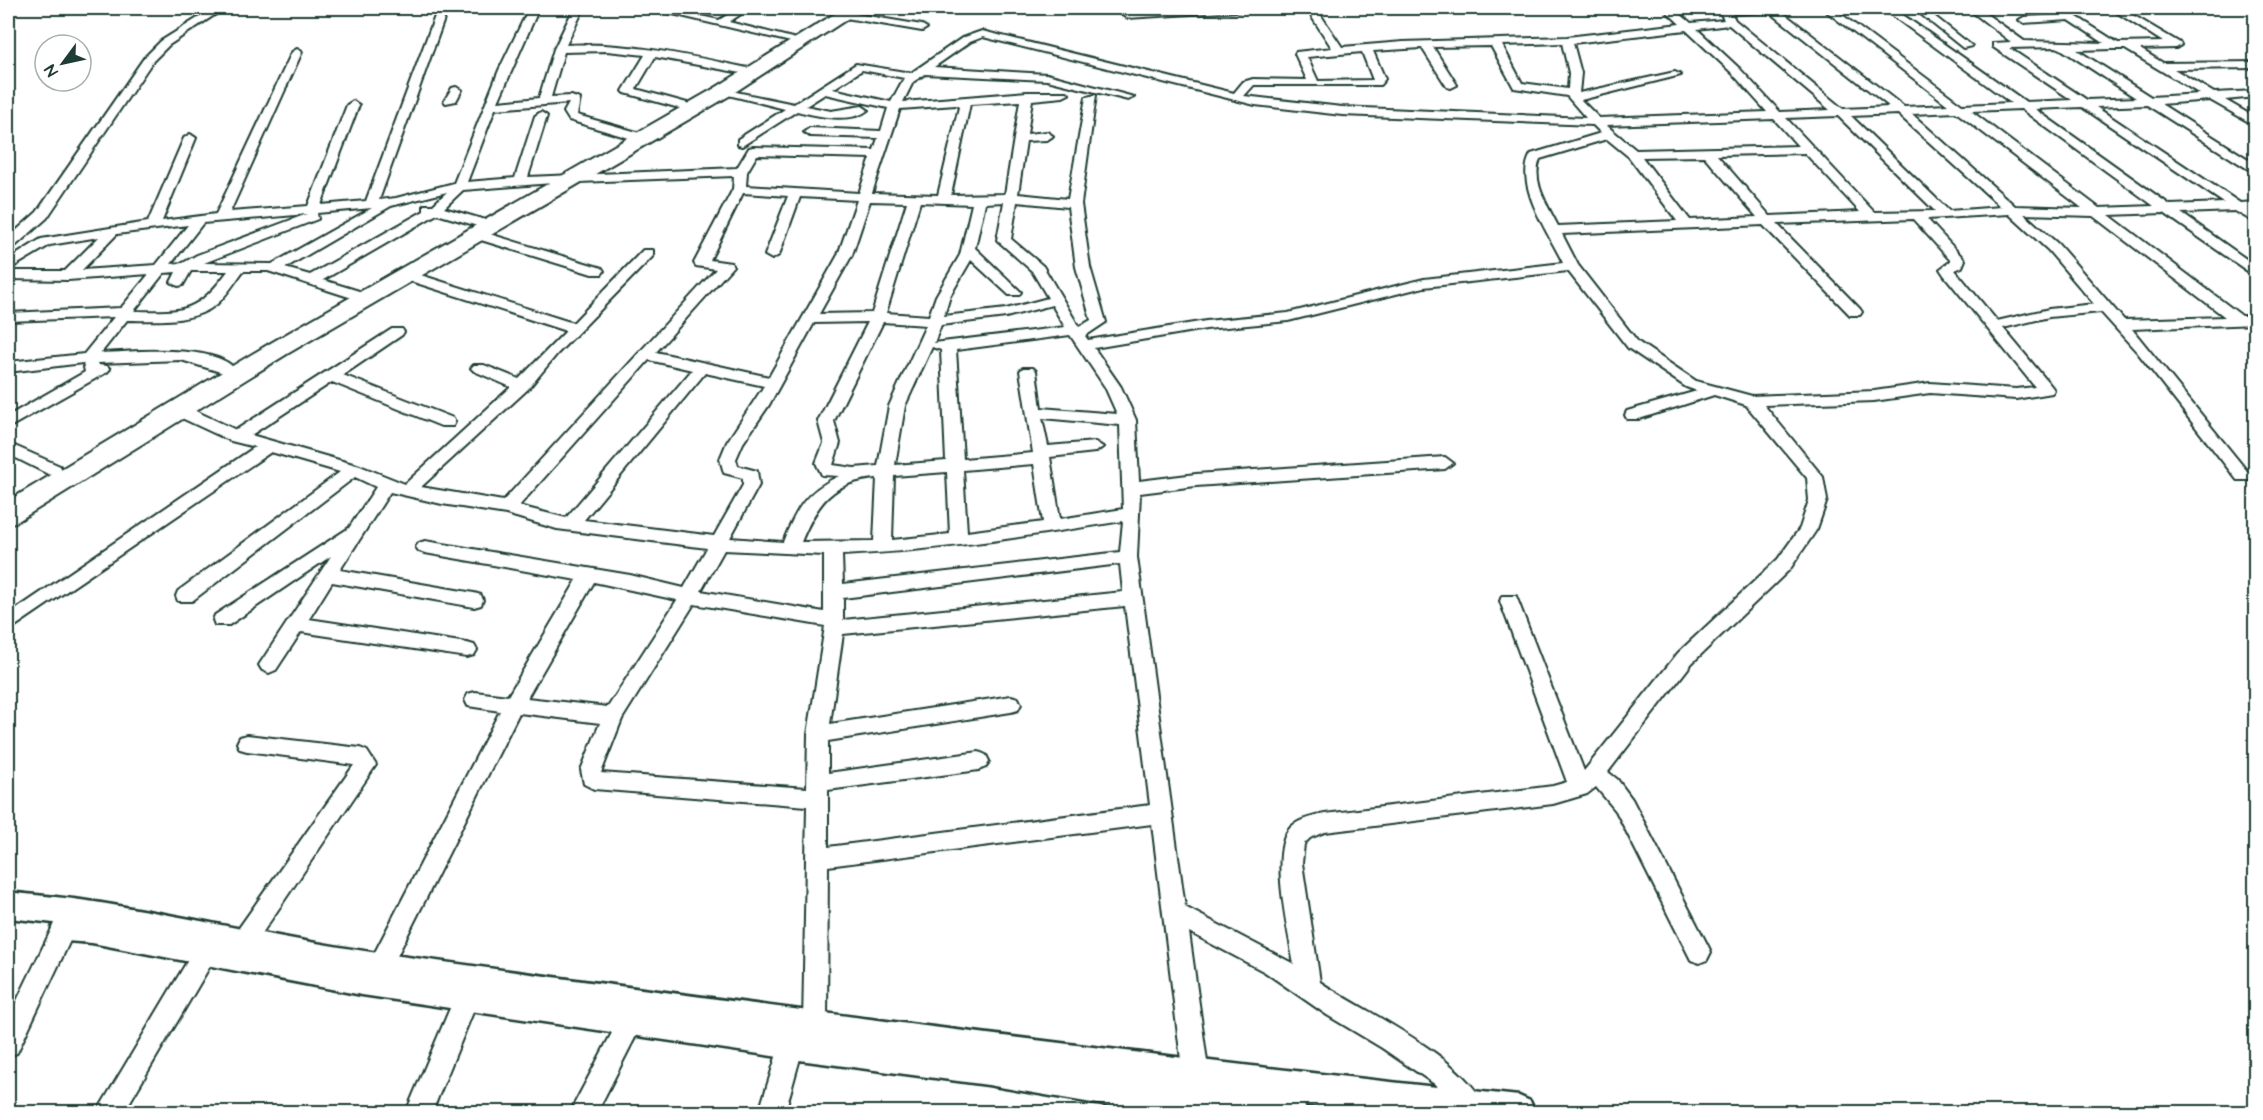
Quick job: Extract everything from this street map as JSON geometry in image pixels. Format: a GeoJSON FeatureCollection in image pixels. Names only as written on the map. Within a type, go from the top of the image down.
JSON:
{"type":"FeatureCollection","features":[{"type":"Feature","properties":{"kind":"highway"},"geometry":{"type":"LineString","coordinates":[[561,179],[722,92],[791,39],[847,10]]}},
{"type":"Feature","properties":{"kind":"highway"},"geometry":{"type":"LineString","coordinates":[[8,514],[406,275],[633,135],[747,71],[847,10]]}},
{"type":"Feature","properties":{"kind":"highway"},"geometry":{"type":"LineString","coordinates":[[8,498],[354,294],[482,227]]}},
{"type":"Feature","properties":{"kind":"street"},"geometry":{"type":"LineString","coordinates":[[8,245],[42,215],[148,60],[165,43],[220,8]]}},
{"type":"Feature","properties":{"kind":"street"},"geometry":{"type":"LineString","coordinates":[[371,204],[387,166],[416,74],[443,8]]}},
{"type":"Feature","properties":{"kind":"street"},"geometry":{"type":"LineString","coordinates":[[312,280],[435,210],[459,187],[534,8]]}},
{"type":"Feature","properties":{"kind":"street"},"geometry":{"type":"LineString","coordinates":[[544,101],[559,49],[579,8]]}},
{"type":"Feature","properties":{"kind":"street"},"geometry":{"type":"LineString","coordinates":[[652,8],[682,10],[719,24],[791,39]]}},
{"type":"Feature","properties":{"kind":"street"},"geometry":{"type":"LineString","coordinates":[[719,24],[745,8]]}},
{"type":"Feature","properties":{"kind":"street"},"geometry":{"type":"LineString","coordinates":[[1127,15],[1240,8]]}},
{"type":"Feature","properties":{"kind":"street"},"geometry":{"type":"LineString","coordinates":[[1311,8],[1339,51]]}},
{"type":"Feature","properties":{"kind":"street"},"geometry":{"type":"LineString","coordinates":[[1668,8],[1736,71],[1870,216]]}},
{"type":"Feature","properties":{"kind":"street"},"geometry":{"type":"LineString","coordinates":[[1946,215],[1841,113],[1731,22],[1724,9],[1778,8],[1902,111],[2015,210],[2053,247],[2121,325],[2243,476]]}},
{"type":"Feature","properties":{"kind":"street"},"geometry":{"type":"LineString","coordinates":[[1827,8],[2237,320]]}},
{"type":"Feature","properties":{"kind":"street"},"geometry":{"type":"LineString","coordinates":[[1887,8],[1946,48],[2256,273]]}},
{"type":"Feature","properties":{"kind":"street"},"geometry":{"type":"LineString","coordinates":[[1917,8],[2086,103],[2256,219]]}},
{"type":"Feature","properties":{"kind":"street"},"geometry":{"type":"LineString","coordinates":[[1972,8],[2021,44]]}},
{"type":"Feature","properties":{"kind":"street"},"geometry":{"type":"LineString","coordinates":[[2057,8],[2123,47],[2161,66],[2256,123]]}},
{"type":"Feature","properties":{"kind":"street"},"geometry":{"type":"LineString","coordinates":[[2065,47],[2176,45],[2115,8]]}},
{"type":"Feature","properties":{"kind":"street"},"geometry":{"type":"LineString","coordinates":[[847,10],[922,28]]}},
{"type":"Feature","properties":{"kind":"street"},"geometry":{"type":"LineString","coordinates":[[2024,20],[2072,17]]}},
{"type":"Feature","properties":{"kind":"street"},"geometry":{"type":"LineString","coordinates":[[1314,84],[1299,54],[1425,44],[1567,40],[1731,22]]}},
{"type":"Feature","properties":{"kind":"street"},"geometry":{"type":"LineString","coordinates":[[979,761],[817,790],[626,785],[595,781],[591,770],[613,716],[688,596],[750,485],[751,475],[730,469],[728,459],[845,255],[895,105],[908,80],[966,40],[982,34],[1255,102],[1342,111],[1597,122],[2025,106],[2256,94]]}},
{"type":"Feature","properties":{"kind":"street"},"geometry":{"type":"LineString","coordinates":[[1567,40],[1575,74],[1573,96],[1608,134],[1633,154],[1686,224]]}},
{"type":"Feature","properties":{"kind":"street"},"geometry":{"type":"LineString","coordinates":[[1495,42],[1518,86],[1573,96],[1675,75]]}},
{"type":"Feature","properties":{"kind":"street"},"geometry":{"type":"LineString","coordinates":[[1425,44],[1451,85]]}},
{"type":"Feature","properties":{"kind":"street"},"geometry":{"type":"LineString","coordinates":[[1946,48],[2058,44],[2150,100],[2256,170]]}},
{"type":"Feature","properties":{"kind":"street"},"geometry":{"type":"LineString","coordinates":[[559,49],[578,47],[651,54],[747,71]]}},
{"type":"Feature","properties":{"kind":"street"},"geometry":{"type":"LineString","coordinates":[[1237,98],[1247,84],[1253,82],[1364,85],[1378,81],[1365,48]]}},
{"type":"Feature","properties":{"kind":"street"},"geometry":{"type":"LineString","coordinates":[[221,217],[297,52]]}},
{"type":"Feature","properties":{"kind":"street"},"geometry":{"type":"LineString","coordinates":[[651,54],[630,91],[683,105]]}},
{"type":"Feature","properties":{"kind":"street"},"geometry":{"type":"LineString","coordinates":[[2161,66],[2256,65]]}},
{"type":"Feature","properties":{"kind":"street"},"geometry":{"type":"LineString","coordinates":[[742,142],[860,66],[917,73],[1047,77],[1128,97]]}},
{"type":"Feature","properties":{"kind":"street"},"geometry":{"type":"LineString","coordinates":[[450,101],[456,90]]}},
{"type":"Feature","properties":{"kind":"street"},"geometry":{"type":"LineString","coordinates":[[824,90],[895,105],[1063,94]]}},
{"type":"Feature","properties":{"kind":"street"},"geometry":{"type":"LineString","coordinates":[[722,92],[831,115],[862,110]]}},
{"type":"Feature","properties":{"kind":"street"},"geometry":{"type":"LineString","coordinates":[[1027,96],[1004,240],[1038,269],[1078,336],[1113,387],[1128,420],[1132,514],[1128,557],[1196,1076]]}},
{"type":"Feature","properties":{"kind":"street"},"geometry":{"type":"LineString","coordinates":[[1078,336],[1099,322],[1083,267],[1074,204],[1092,97]]}},
{"type":"Feature","properties":{"kind":"street"},"geometry":{"type":"LineString","coordinates":[[491,106],[574,100],[574,109],[570,112],[573,117],[633,135]]}},
{"type":"Feature","properties":{"kind":"street"},"geometry":{"type":"LineString","coordinates":[[944,198],[965,106],[958,101]]}},
{"type":"Feature","properties":{"kind":"street"},"geometry":{"type":"LineString","coordinates":[[312,211],[353,105]]}},
{"type":"Feature","properties":{"kind":"street"},"geometry":{"type":"LineString","coordinates":[[831,115],[810,132],[885,135]]}},
{"type":"Feature","properties":{"kind":"street"},"geometry":{"type":"LineString","coordinates":[[520,182],[541,116]]}},
{"type":"Feature","properties":{"kind":"street"},"geometry":{"type":"LineString","coordinates":[[1608,134],[1535,157],[1530,169],[1534,191],[1572,266],[1633,345],[1691,384],[1712,391],[1752,401],[1874,396],[1930,388],[2016,394],[2046,390],[1947,269],[1957,264],[1958,260],[1916,214]]}},
{"type":"Feature","properties":{"kind":"street"},"geometry":{"type":"LineString","coordinates":[[1021,138],[1047,136]]}},
{"type":"Feature","properties":{"kind":"street"},"geometry":{"type":"LineString","coordinates":[[154,225],[190,138]]}},
{"type":"Feature","properties":{"kind":"street"},"geometry":{"type":"LineString","coordinates":[[1633,154],[1809,149]]}},
{"type":"Feature","properties":{"kind":"street"},"geometry":{"type":"LineString","coordinates":[[507,508],[726,266],[701,263],[740,189],[741,172],[753,151],[878,154]]}},
{"type":"Feature","properties":{"kind":"street"},"geometry":{"type":"LineString","coordinates":[[1708,153],[1768,222],[1855,312]]}},
{"type":"Feature","properties":{"kind":"street"},"geometry":{"type":"LineString","coordinates":[[274,268],[396,202],[435,189],[561,179],[741,172]]}},
{"type":"Feature","properties":{"kind":"street"},"geometry":{"type":"LineString","coordinates":[[740,189],[863,197],[979,200],[1011,197],[1074,204]]}},
{"type":"Feature","properties":{"kind":"street"},"geometry":{"type":"LineString","coordinates":[[772,255],[796,191]]}},
{"type":"Feature","properties":{"kind":"street"},"geometry":{"type":"LineString","coordinates":[[915,197],[878,317],[826,421],[832,443],[824,463],[828,471],[842,470],[853,474],[954,466],[1095,447]]}},
{"type":"Feature","properties":{"kind":"street"},"geometry":{"type":"LineString","coordinates":[[883,548],[886,471],[897,406],[925,345],[943,296],[957,275],[969,249],[979,200]]}},
{"type":"Feature","properties":{"kind":"street"},"geometry":{"type":"LineString","coordinates":[[8,266],[46,242],[221,217],[396,202],[435,210],[597,271]]}},
{"type":"Feature","properties":{"kind":"street"},"geometry":{"type":"LineString","coordinates":[[1553,230],[1916,214],[1946,215],[2015,210],[2170,211],[2256,206]]}},
{"type":"Feature","properties":{"kind":"street"},"geometry":{"type":"LineString","coordinates":[[178,282],[186,267],[327,209]]}},
{"type":"Feature","properties":{"kind":"street"},"geometry":{"type":"LineString","coordinates":[[89,358],[199,220]]}},
{"type":"Feature","properties":{"kind":"street"},"geometry":{"type":"LineString","coordinates":[[68,276],[113,231]]}},
{"type":"Feature","properties":{"kind":"street"},"geometry":{"type":"LineString","coordinates":[[969,249],[1014,292]]}},
{"type":"Feature","properties":{"kind":"street"},"geometry":{"type":"LineString","coordinates":[[409,489],[522,386],[552,351],[648,253]]}},
{"type":"Feature","properties":{"kind":"street"},"geometry":{"type":"LineString","coordinates":[[925,345],[948,346],[1078,336],[1288,317],[1424,283],[1572,266]]}},
{"type":"Feature","properties":{"kind":"street"},"geometry":{"type":"LineString","coordinates":[[8,275],[68,276],[186,267],[274,268],[354,294]]}},
{"type":"Feature","properties":{"kind":"street"},"geometry":{"type":"LineString","coordinates":[[8,317],[175,313],[202,307],[212,302],[239,267]]}},
{"type":"Feature","properties":{"kind":"street"},"geometry":{"type":"LineString","coordinates":[[406,275],[576,329]]}},
{"type":"Feature","properties":{"kind":"street"},"geometry":{"type":"LineString","coordinates":[[809,318],[840,320],[878,317],[935,321],[1006,313],[1056,300]]}},
{"type":"Feature","properties":{"kind":"street"},"geometry":{"type":"LineString","coordinates":[[1994,326],[2049,313],[2105,307]]}},
{"type":"Feature","properties":{"kind":"street"},"geometry":{"type":"LineString","coordinates":[[2121,325],[2256,320]]}},
{"type":"Feature","properties":{"kind":"street"},"geometry":{"type":"LineString","coordinates":[[237,437],[397,332]]}},
{"type":"Feature","properties":{"kind":"street"},"geometry":{"type":"LineString","coordinates":[[948,346],[959,540]]}},
{"type":"Feature","properties":{"kind":"street"},"geometry":{"type":"LineString","coordinates":[[8,367],[89,358],[181,355],[227,369]]}},
{"type":"Feature","properties":{"kind":"street"},"geometry":{"type":"LineString","coordinates":[[647,355],[773,383]]}},
{"type":"Feature","properties":{"kind":"street"},"geometry":{"type":"LineString","coordinates":[[8,423],[123,356]]}},
{"type":"Feature","properties":{"kind":"street"},"geometry":{"type":"LineString","coordinates":[[89,358],[93,375]]}},
{"type":"Feature","properties":{"kind":"street"},"geometry":{"type":"LineString","coordinates":[[571,524],[702,367]]}},
{"type":"Feature","properties":{"kind":"street"},"geometry":{"type":"LineString","coordinates":[[479,368],[522,386]]}},
{"type":"Feature","properties":{"kind":"street"},"geometry":{"type":"LineString","coordinates":[[1028,371],[1052,526]]}},
{"type":"Feature","properties":{"kind":"street"},"geometry":{"type":"LineString","coordinates":[[332,376],[447,422]]}},
{"type":"Feature","properties":{"kind":"street"},"geometry":{"type":"LineString","coordinates":[[1633,415],[1712,391]]}},
{"type":"Feature","properties":{"kind":"street"},"geometry":{"type":"LineString","coordinates":[[1309,988],[1291,863],[1290,847],[1294,836],[1311,826],[1325,823],[1553,795],[1588,781],[1685,658],[1784,564],[1808,529],[1818,500],[1815,477],[1752,401]]}},
{"type":"Feature","properties":{"kind":"street"},"geometry":{"type":"LineString","coordinates":[[179,410],[237,437],[354,470],[386,485],[442,498],[507,508],[557,523],[766,548],[883,548],[959,540],[1132,514]]}},
{"type":"Feature","properties":{"kind":"street"},"geometry":{"type":"LineString","coordinates":[[1034,411],[1055,416],[1128,420]]}},
{"type":"Feature","properties":{"kind":"street"},"geometry":{"type":"LineString","coordinates":[[8,624],[270,445]]}},
{"type":"Feature","properties":{"kind":"street"},"geometry":{"type":"LineString","coordinates":[[8,448],[54,470]]}},
{"type":"Feature","properties":{"kind":"street"},"geometry":{"type":"LineString","coordinates":[[1130,488],[1196,480],[1445,463]]}},
{"type":"Feature","properties":{"kind":"street"},"geometry":{"type":"LineString","coordinates":[[184,596],[354,470]]}},
{"type":"Feature","properties":{"kind":"street"},"geometry":{"type":"LineString","coordinates":[[790,547],[809,503],[826,488],[848,479],[853,474]]}},
{"type":"Feature","properties":{"kind":"street"},"geometry":{"type":"LineString","coordinates":[[269,665],[386,485]]}},
{"type":"Feature","properties":{"kind":"street"},"geometry":{"type":"LineString","coordinates":[[222,620],[357,530]]}},
{"type":"Feature","properties":{"kind":"street"},"geometry":{"type":"LineString","coordinates":[[425,547],[589,575],[834,625],[1134,598]]}},
{"type":"Feature","properties":{"kind":"street"},"geometry":{"type":"LineString","coordinates":[[772,1113],[803,1035],[816,858],[818,734],[834,625],[833,549]]}},
{"type":"Feature","properties":{"kind":"street"},"geometry":{"type":"LineString","coordinates":[[834,592],[1128,557]]}},
{"type":"Feature","properties":{"kind":"street"},"geometry":{"type":"LineString","coordinates":[[328,575],[474,600]]}},
{"type":"Feature","properties":{"kind":"street"},"geometry":{"type":"LineString","coordinates":[[380,966],[513,705],[589,575]]}},
{"type":"Feature","properties":{"kind":"street"},"geometry":{"type":"LineString","coordinates":[[1509,601],[1588,781]]}},
{"type":"Feature","properties":{"kind":"street"},"geometry":{"type":"LineString","coordinates":[[296,624],[467,650]]}},
{"type":"Feature","properties":{"kind":"street"},"geometry":{"type":"LineString","coordinates":[[475,700],[613,716]]}},
{"type":"Feature","properties":{"kind":"street"},"geometry":{"type":"LineString","coordinates":[[818,734],[1011,704]]}},
{"type":"Feature","properties":{"kind":"street"},"geometry":{"type":"LineString","coordinates":[[242,943],[366,765],[360,757],[247,742]]}},
{"type":"Feature","properties":{"kind":"street"},"geometry":{"type":"LineString","coordinates":[[1588,781],[1610,785],[1620,799],[1699,952]]}},
{"type":"Feature","properties":{"kind":"street"},"geometry":{"type":"LineString","coordinates":[[816,858],[1162,813]]}},
{"type":"Feature","properties":{"kind":"street"},"geometry":{"type":"LineString","coordinates":[[8,905],[103,916],[242,943],[803,1035],[1197,1106],[1292,1113]]}},
{"type":"Feature","properties":{"kind":"street"},"geometry":{"type":"LineString","coordinates":[[1175,913],[1273,964],[1445,1077],[1472,1110]]}},
{"type":"Feature","properties":{"kind":"street"},"geometry":{"type":"LineString","coordinates":[[8,921],[92,930],[362,981],[632,1020],[991,1052],[1472,1110],[1519,1113]]}},
{"type":"Feature","properties":{"kind":"street"},"geometry":{"type":"LineString","coordinates":[[8,1044],[64,928]]}},
{"type":"Feature","properties":{"kind":"street"},"geometry":{"type":"LineString","coordinates":[[110,1113],[205,953]]}},
{"type":"Feature","properties":{"kind":"street"},"geometry":{"type":"LineString","coordinates":[[419,1113],[468,995]]}},
{"type":"Feature","properties":{"kind":"street"},"geometry":{"type":"LineString","coordinates":[[583,1113],[632,1020]]}}]}
